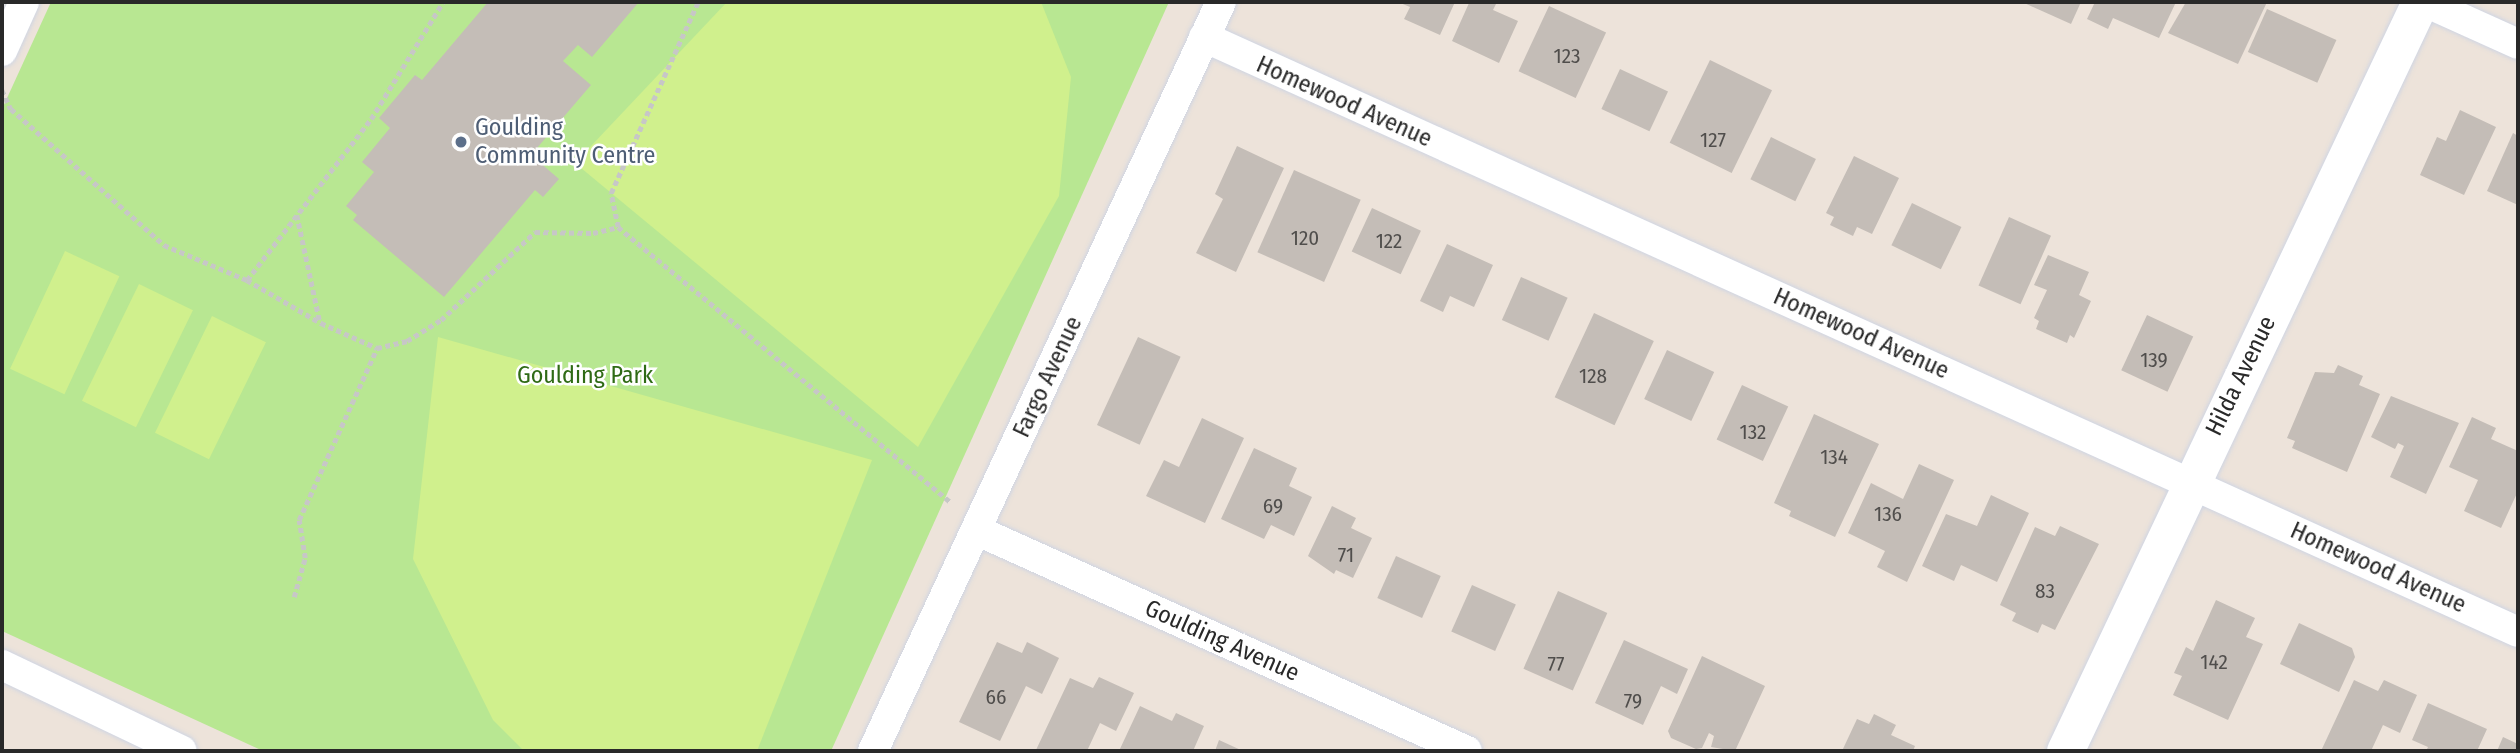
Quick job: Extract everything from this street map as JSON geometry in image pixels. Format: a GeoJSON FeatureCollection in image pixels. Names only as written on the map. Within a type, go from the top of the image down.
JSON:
{"type":"FeatureCollection","features":[{"type":"Feature","properties":{"kind":"street"},"geometry":{"type":"LineString","coordinates":[[2,51],[24,2]]}},
{"type":"Feature","properties":{"kind":"street","name":"Fargo Avenue"},"geometry":{"type":"LineString","coordinates":[[873,751],[978,531],[1220,2]]}},
{"type":"Feature","properties":{"kind":"street"},"geometry":{"type":"LineString","coordinates":[[2423,2],[2518,44]]}},
{"type":"Feature","properties":{"kind":"street","name":"Hilda Avenue"},"geometry":{"type":"LineString","coordinates":[[2064,751],[2190,482],[2423,2]]}},
{"type":"Feature","properties":{"kind":"street","name":"Homewood Avenue"},"geometry":{"type":"LineString","coordinates":[[1204,37],[2518,632]]}},
{"type":"Feature","properties":{"kind":"street","name":"Goulding Avenue"},"geometry":{"type":"LineString","coordinates":[[978,531],[1466,751]]}},
{"type":"Feature","properties":{"kind":"street"},"geometry":{"type":"LineString","coordinates":[[2,665],[182,751]]}},
{"type":"Feature","properties":{"kind":"path"},"geometry":{"type":"LineString","coordinates":[[247,280],[370,119],[443,2]]}},
{"type":"Feature","properties":{"kind":"path"},"geometry":{"type":"LineString","coordinates":[[698,2],[611,193],[618,227],[885,451],[940,489],[978,531]]}},
{"type":"Feature","properties":{"kind":"path"},"geometry":{"type":"LineString","coordinates":[[2,90],[11,109],[164,245],[247,280],[321,323],[377,348],[407,341],[441,320],[536,232],[593,233],[618,227]]}},
{"type":"Feature","properties":{"kind":"path"},"geometry":{"type":"LineString","coordinates":[[297,215],[321,323]]}},
{"type":"Feature","properties":{"kind":"path"},"geometry":{"type":"LineString","coordinates":[[294,597],[305,558],[299,520],[377,348]]}},
{"type":"Feature","properties":{"kind":"green space","name":"Goulding Park"},"geometry":{"type":"Polygon","coordinates":[[[51,2],[1169,2],[831,751],[263,751],[2,631],[2,109],[51,2]]]}},
{"type":"Feature","properties":{"kind":"green space"},"geometry":{"type":"Polygon","coordinates":[[[727,2],[1041,2],[1071,77],[1059,196],[918,447],[575,163],[727,2]]]}},
{"type":"Feature","properties":{"kind":"green space"},"geometry":{"type":"Polygon","coordinates":[[[65,251],[119,276],[64,394],[10,369],[65,251]]]}},
{"type":"Feature","properties":{"kind":"green space"},"geometry":{"type":"Polygon","coordinates":[[[139,284],[193,310],[136,427],[82,401],[139,284]]]}},
{"type":"Feature","properties":{"kind":"green space"},"geometry":{"type":"Polygon","coordinates":[[[212,316],[266,342],[209,459],[155,433],[212,316]]]}},
{"type":"Feature","properties":{"kind":"green space"},"geometry":{"type":"Polygon","coordinates":[[[438,337],[872,460],[757,751],[524,751],[493,720],[413,559],[438,337]]]}},
{"type":"Feature","properties":{"kind":"building","name":"Goulding Community Centre"},"geometry":{"type":"Polygon","coordinates":[[[488,2],[639,2],[592,57],[578,45],[563,61],[591,85],[531,155],[559,179],[543,197],[535,190],[444,297],[353,220],[357,215],[346,206],[374,172],[362,162],[390,128],[379,118],[415,75],[422,80],[488,2]]]}},
{"type":"Feature","properties":{"kind":"building"},"geometry":{"type":"Polygon","coordinates":[[[1398,2],[1455,2],[1440,35],[1404,19],[1410,7],[1398,2]]]}},
{"type":"Feature","properties":{"kind":"building"},"geometry":{"type":"Polygon","coordinates":[[[1497,2],[1493,10],[1518,21],[1499,63],[1452,41],[1469,3],[1497,2]]]}},
{"type":"Feature","properties":{"kind":"building"},"geometry":{"type":"Polygon","coordinates":[[[2022,2],[2081,2],[2071,24],[2022,2]]]}},
{"type":"Feature","properties":{"kind":"building"},"geometry":{"type":"Polygon","coordinates":[[[2095,2],[2176,2],[2159,38],[2113,18],[2108,29],[2087,19],[2095,2]]]}},
{"type":"Feature","properties":{"kind":"building"},"geometry":{"type":"Polygon","coordinates":[[[2186,2],[2267,2],[2238,64],[2168,33],[2186,2]]]}},
{"type":"Feature","properties":{"kind":"building"},"geometry":{"type":"Polygon","coordinates":[[[1549,6],[1606,33],[1576,98],[1519,71],[1549,6]]]}},
{"type":"Feature","properties":{"kind":"building"},"geometry":{"type":"Polygon","coordinates":[[[2267,9],[2336,40],[2317,83],[2248,52],[2267,9]]]}},
{"type":"Feature","properties":{"kind":"building"},"geometry":{"type":"Polygon","coordinates":[[[1710,60],[1772,90],[1732,173],[1670,143],[1710,60]]]}},
{"type":"Feature","properties":{"kind":"building"},"geometry":{"type":"Polygon","coordinates":[[[1620,69],[1668,91],[1649,131],[1601,109],[1620,69]]]}},
{"type":"Feature","properties":{"kind":"building"},"geometry":{"type":"Polygon","coordinates":[[[2460,110],[2496,127],[2464,195],[2420,175],[2437,137],[2446,141],[2460,110]]]}},
{"type":"Feature","properties":{"kind":"building"},"geometry":{"type":"Polygon","coordinates":[[[2513,133],[2518,136],[2518,205],[2487,191],[2513,133]]]}},
{"type":"Feature","properties":{"kind":"building"},"geometry":{"type":"Polygon","coordinates":[[[1771,137],[1816,159],[1795,201],[1750,179],[1771,137]]]}},
{"type":"Feature","properties":{"kind":"building"},"geometry":{"type":"Polygon","coordinates":[[[1237,146],[1284,168],[1236,272],[1196,253],[1223,199],[1215,194],[1237,146]]]}},
{"type":"Feature","properties":{"kind":"building"},"geometry":{"type":"Polygon","coordinates":[[[1854,156],[1899,178],[1872,234],[1857,227],[1853,236],[1830,225],[1834,217],[1826,213],[1854,156]]]}},
{"type":"Feature","properties":{"kind":"building"},"geometry":{"type":"Polygon","coordinates":[[[1294,170],[1361,200],[1324,282],[1257,252],[1294,170]]]}},
{"type":"Feature","properties":{"kind":"building"},"geometry":{"type":"Polygon","coordinates":[[[1912,203],[1961,227],[1941,269],[1891,245],[1912,203]]]}},
{"type":"Feature","properties":{"kind":"building"},"geometry":{"type":"Polygon","coordinates":[[[1372,208],[1421,231],[1401,274],[1352,252],[1372,208]]]}},
{"type":"Feature","properties":{"kind":"building"},"geometry":{"type":"Polygon","coordinates":[[[2009,217],[2051,236],[2021,304],[1978,286],[2009,217]]]}},
{"type":"Feature","properties":{"kind":"building"},"geometry":{"type":"Polygon","coordinates":[[[1447,244],[1493,265],[1474,307],[1450,296],[1443,312],[1420,301],[1447,244]]]}},
{"type":"Feature","properties":{"kind":"building"},"geometry":{"type":"Polygon","coordinates":[[[2048,255],[2089,272],[2079,295],[2091,301],[2074,338],[2070,335],[2067,343],[2036,329],[2039,321],[2034,318],[2047,290],[2034,285],[2048,255]]]}},
{"type":"Feature","properties":{"kind":"building"},"geometry":{"type":"Polygon","coordinates":[[[1521,277],[1568,298],[1548,341],[1502,320],[1521,277]]]}},
{"type":"Feature","properties":{"kind":"building"},"geometry":{"type":"Polygon","coordinates":[[[1594,313],[1654,341],[1615,425],[1555,397],[1594,313]]]}},
{"type":"Feature","properties":{"kind":"building"},"geometry":{"type":"Polygon","coordinates":[[[2147,315],[2193,337],[2167,392],[2121,370],[2147,315]]]}},
{"type":"Feature","properties":{"kind":"building"},"geometry":{"type":"Polygon","coordinates":[[[1138,337],[1181,357],[1140,445],[1097,425],[1138,337]]]}},
{"type":"Feature","properties":{"kind":"building"},"geometry":{"type":"Polygon","coordinates":[[[1667,350],[1714,372],[1691,421],[1644,399],[1667,350]]]}},
{"type":"Feature","properties":{"kind":"building"},"geometry":{"type":"Polygon","coordinates":[[[2338,365],[2363,376],[2359,385],[2380,394],[2347,472],[2292,448],[2295,441],[2287,438],[2315,372],[2334,373],[2338,365]]]}},
{"type":"Feature","properties":{"kind":"building"},"geometry":{"type":"Polygon","coordinates":[[[1742,385],[1788,407],[1763,461],[1717,439],[1742,385]]]}},
{"type":"Feature","properties":{"kind":"building"},"geometry":{"type":"Polygon","coordinates":[[[2391,396],[2459,423],[2426,494],[2390,477],[2404,446],[2398,443],[2395,449],[2371,437],[2391,396]]]}},
{"type":"Feature","properties":{"kind":"building"},"geometry":{"type":"Polygon","coordinates":[[[1814,414],[1879,444],[1835,537],[1789,516],[1791,511],[1774,503],[1814,414]]]}},
{"type":"Feature","properties":{"kind":"building"},"geometry":{"type":"Polygon","coordinates":[[[2472,417],[2496,428],[2491,439],[2518,451],[2518,491],[2501,528],[2464,511],[2478,480],[2449,467],[2472,417]]]}},
{"type":"Feature","properties":{"kind":"building"},"geometry":{"type":"Polygon","coordinates":[[[1202,418],[1244,438],[1205,523],[1146,496],[1164,460],[1179,467],[1202,418]]]}},
{"type":"Feature","properties":{"kind":"building"},"geometry":{"type":"Polygon","coordinates":[[[1254,448],[1297,468],[1289,486],[1312,497],[1294,536],[1271,525],[1264,539],[1221,519],[1254,448]]]}},
{"type":"Feature","properties":{"kind":"building"},"geometry":{"type":"Polygon","coordinates":[[[1919,464],[1954,480],[1907,582],[1877,567],[1885,551],[1848,533],[1871,483],[1903,499],[1919,464]]]}},
{"type":"Feature","properties":{"kind":"building"},"geometry":{"type":"Polygon","coordinates":[[[1991,495],[2029,513],[1997,582],[1961,565],[1954,581],[1922,566],[1946,514],[1977,526],[1991,495]]]}},
{"type":"Feature","properties":{"kind":"building"},"geometry":{"type":"Polygon","coordinates":[[[1332,506],[1356,518],[1351,528],[1372,538],[1353,578],[1336,570],[1334,574],[1308,556],[1332,506]]]}},
{"type":"Feature","properties":{"kind":"building"},"geometry":{"type":"Polygon","coordinates":[[[2060,526],[2099,544],[2055,630],[2042,624],[2038,633],[2012,621],[2016,613],[2000,605],[2035,527],[2055,536],[2060,526]]]}},
{"type":"Feature","properties":{"kind":"building"},"geometry":{"type":"Polygon","coordinates":[[[1396,556],[1441,576],[1422,618],[1377,598],[1396,556]]]}},
{"type":"Feature","properties":{"kind":"building"},"geometry":{"type":"Polygon","coordinates":[[[1472,585],[1516,605],[1495,651],[1451,632],[1472,585]]]}},
{"type":"Feature","properties":{"kind":"building"},"geometry":{"type":"Polygon","coordinates":[[[1558,591],[1607,613],[1573,691],[1523,669],[1558,591]]]}},
{"type":"Feature","properties":{"kind":"building"},"geometry":{"type":"Polygon","coordinates":[[[2216,600],[2255,618],[2246,637],[2263,644],[2228,720],[2173,695],[2182,676],[2174,673],[2186,647],[2193,651],[2216,600]]]}},
{"type":"Feature","properties":{"kind":"building"},"geometry":{"type":"Polygon","coordinates":[[[2299,623],[2352,648],[2355,657],[2339,692],[2280,664],[2299,623]]]}},
{"type":"Feature","properties":{"kind":"building"},"geometry":{"type":"Polygon","coordinates":[[[1624,640],[1688,669],[1677,694],[1661,686],[1643,725],[1595,703],[1624,640]]]}},
{"type":"Feature","properties":{"kind":"building"},"geometry":{"type":"Polygon","coordinates":[[[997,642],[1022,653],[1027,642],[1059,658],[1042,694],[1026,686],[1000,741],[959,722],[997,642]]]}},
{"type":"Feature","properties":{"kind":"building"},"geometry":{"type":"Polygon","coordinates":[[[1702,656],[1765,686],[1735,751],[1711,747],[1714,736],[1709,733],[1702,748],[1696,749],[1671,738],[1668,731],[1702,656]]]}},
{"type":"Feature","properties":{"kind":"building"},"geometry":{"type":"Polygon","coordinates":[[[1099,677],[1134,693],[1116,731],[1100,723],[1087,751],[1036,750],[1070,678],[1093,688],[1099,677]]]}},
{"type":"Feature","properties":{"kind":"building"},"geometry":{"type":"Polygon","coordinates":[[[2354,680],[2378,691],[2384,680],[2417,695],[2400,733],[2383,725],[2371,751],[2321,751],[2354,680]]]}},
{"type":"Feature","properties":{"kind":"building"},"geometry":{"type":"Polygon","coordinates":[[[2428,703],[2487,729],[2477,751],[2426,751],[2428,747],[2412,740],[2428,703]]]}},
{"type":"Feature","properties":{"kind":"building"},"geometry":{"type":"Polygon","coordinates":[[[1140,706],[1172,721],[1176,713],[1204,726],[1193,751],[1119,751],[1140,706]]]}},
{"type":"Feature","properties":{"kind":"building"},"geometry":{"type":"Polygon","coordinates":[[[1874,714],[1896,725],[1891,735],[1915,746],[1913,751],[1842,751],[1857,719],[1869,724],[1874,714]]]}},
{"type":"Feature","properties":{"kind":"building"},"geometry":{"type":"Polygon","coordinates":[[[2503,737],[2518,744],[2518,751],[2497,751],[2503,737]]]}},
{"type":"Feature","properties":{"kind":"building"},"geometry":{"type":"Polygon","coordinates":[[[1219,740],[1243,751],[1215,751],[1219,740]]]}},
{"type":"Feature","properties":{"kind":"place","name":"Goulding Community Centre"},"geometry":{"type":"Point","coordinates":[461,142]}}]}
